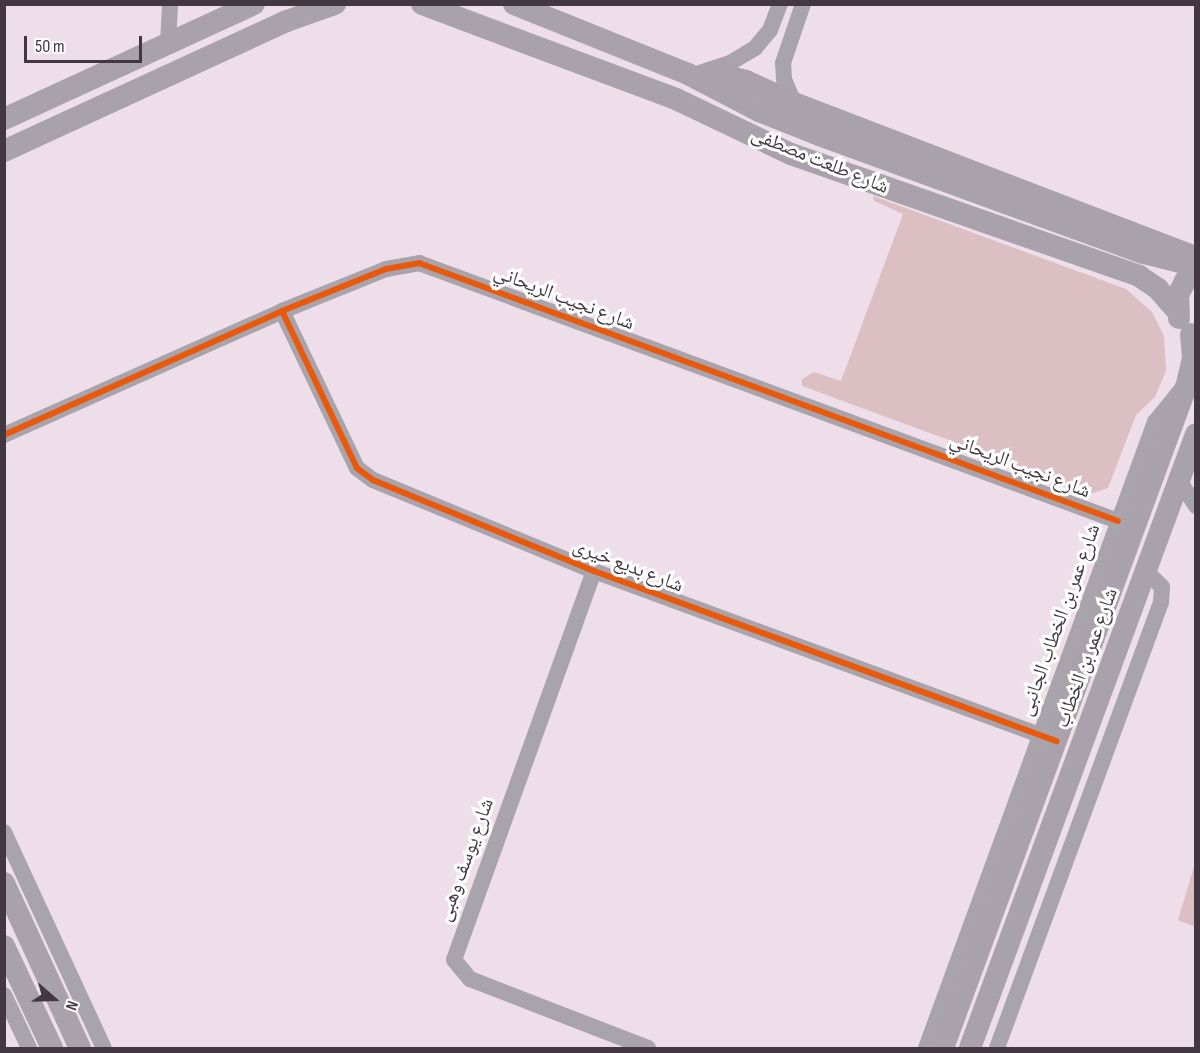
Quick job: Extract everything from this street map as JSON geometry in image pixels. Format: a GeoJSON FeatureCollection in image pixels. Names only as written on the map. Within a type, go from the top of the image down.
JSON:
{"type":"FeatureCollection","features":[{"type":"Feature","properties":{"kind":"street"},"geometry":{"type":"LineString","coordinates":[[168,44],[170,4]]}},
{"type":"Feature","properties":{"kind":"street"},"geometry":{"type":"LineString","coordinates":[[4,119],[168,44],[226,9],[254,4]]}},
{"type":"Feature","properties":{"kind":"street"},"geometry":{"type":"LineString","coordinates":[[4,151],[286,21],[335,4]]}},
{"type":"Feature","properties":{"kind":"street","name":"شارع طلعت مصطفى"},"geometry":{"type":"LineString","coordinates":[[422,4],[676,99],[790,154],[1139,276],[1158,290],[1193,335]]}},
{"type":"Feature","properties":{"kind":"street"},"geometry":{"type":"LineString","coordinates":[[495,30],[504,4]]}},
{"type":"Feature","properties":{"kind":"street","name":"شارع طلعت مصطفى"},"geometry":{"type":"LineString","coordinates":[[514,4],[696,78],[759,111],[819,135],[1144,254],[1196,266]]}},
{"type":"Feature","properties":{"kind":"street"},"geometry":{"type":"LineString","coordinates":[[766,4],[770,30]]}},
{"type":"Feature","properties":{"kind":"street"},"geometry":{"type":"LineString","coordinates":[[696,78],[730,63],[755,48],[770,30],[780,4]]}},
{"type":"Feature","properties":{"kind":"street"},"geometry":{"type":"LineString","coordinates":[[794,103],[784,80],[783,63],[803,4]]}},
{"type":"Feature","properties":{"kind":"street"},"geometry":{"type":"LineString","coordinates":[[696,78],[738,78],[794,103],[1196,256]]}},
{"type":"Feature","properties":{"kind":"street"},"geometry":{"type":"LineString","coordinates":[[1138,232],[1196,243]]}},
{"type":"Feature","properties":{"kind":"street","name":"شارع نجيب الريحاني"},"geometry":{"type":"LineString","coordinates":[[4,435],[282,311],[386,269],[419,263],[1118,521]]}},
{"type":"Feature","properties":{"kind":"street"},"geometry":{"type":"LineString","coordinates":[[1177,312],[1180,288],[1196,274]]}},
{"type":"Feature","properties":{"kind":"street","name":"شارع بديع خيرى"},"geometry":{"type":"LineString","coordinates":[[282,311],[357,468],[382,484],[594,571],[1049,738]]}},
{"type":"Feature","properties":{"kind":"street","name":"شارع عمر بن الخطاب"},"geometry":{"type":"LineString","coordinates":[[940,1048],[1049,738],[1187,384],[1193,357],[1193,335]]}},
{"type":"Feature","properties":{"kind":"street","name":"شارع عمر بن الخطاب الجانبى"},"geometry":{"type":"LineString","coordinates":[[1049,738],[1118,521],[1155,422],[1164,407],[1187,384]]}},
{"type":"Feature","properties":{"kind":"street","name":"شارع عمر بن الخطاب"},"geometry":{"type":"LineString","coordinates":[[969,1048],[1196,434]]}},
{"type":"Feature","properties":{"kind":"street"},"geometry":{"type":"LineString","coordinates":[[1179,480],[1196,506]]}},
{"type":"Feature","properties":{"kind":"street"},"geometry":{"type":"LineString","coordinates":[[997,1048],[1161,602],[1162,587],[1146,570]]}},
{"type":"Feature","properties":{"kind":"street","name":"شارع يوسف وهبى"},"geometry":{"type":"LineString","coordinates":[[594,571],[454,960],[462,975],[470,979],[648,1048]]}},
{"type":"Feature","properties":{"kind":"street"},"geometry":{"type":"LineString","coordinates":[[4,832],[104,1048]]}},
{"type":"Feature","properties":{"kind":"street"},"geometry":{"type":"LineString","coordinates":[[4,883],[81,1048]]}},
{"type":"Feature","properties":{"kind":"street"},"geometry":{"type":"LineString","coordinates":[[4,946],[52,1048]]}},
{"type":"Feature","properties":{"kind":"street"},"geometry":{"type":"LineString","coordinates":[[4,995],[29,1048]]}},
{"type":"Feature","properties":{"kind":"shaded area"},"geometry":{"type":"Polygon","coordinates":[[[873,196],[1126,289],[1152,312],[1164,336],[1166,371],[1155,397],[1136,415],[1108,488],[1093,493],[802,386],[802,379],[814,372],[841,381],[903,214],[874,201],[873,196]]]}},
{"type":"Feature","properties":{"kind":"shaded area"},"geometry":{"type":"Polygon","coordinates":[[[1196,863],[1195,927],[1178,920],[1196,863]]]}},
{"type":"Feature","properties":{"kind":"cycle path"},"geometry":{"type":"LineString","coordinates":[[4,435],[282,311],[386,269],[419,263],[1118,521]]}},
{"type":"Feature","properties":{"kind":"cycle path"},"geometry":{"type":"LineString","coordinates":[[282,311],[357,468],[373,480],[594,571],[1057,741]]}}]}
